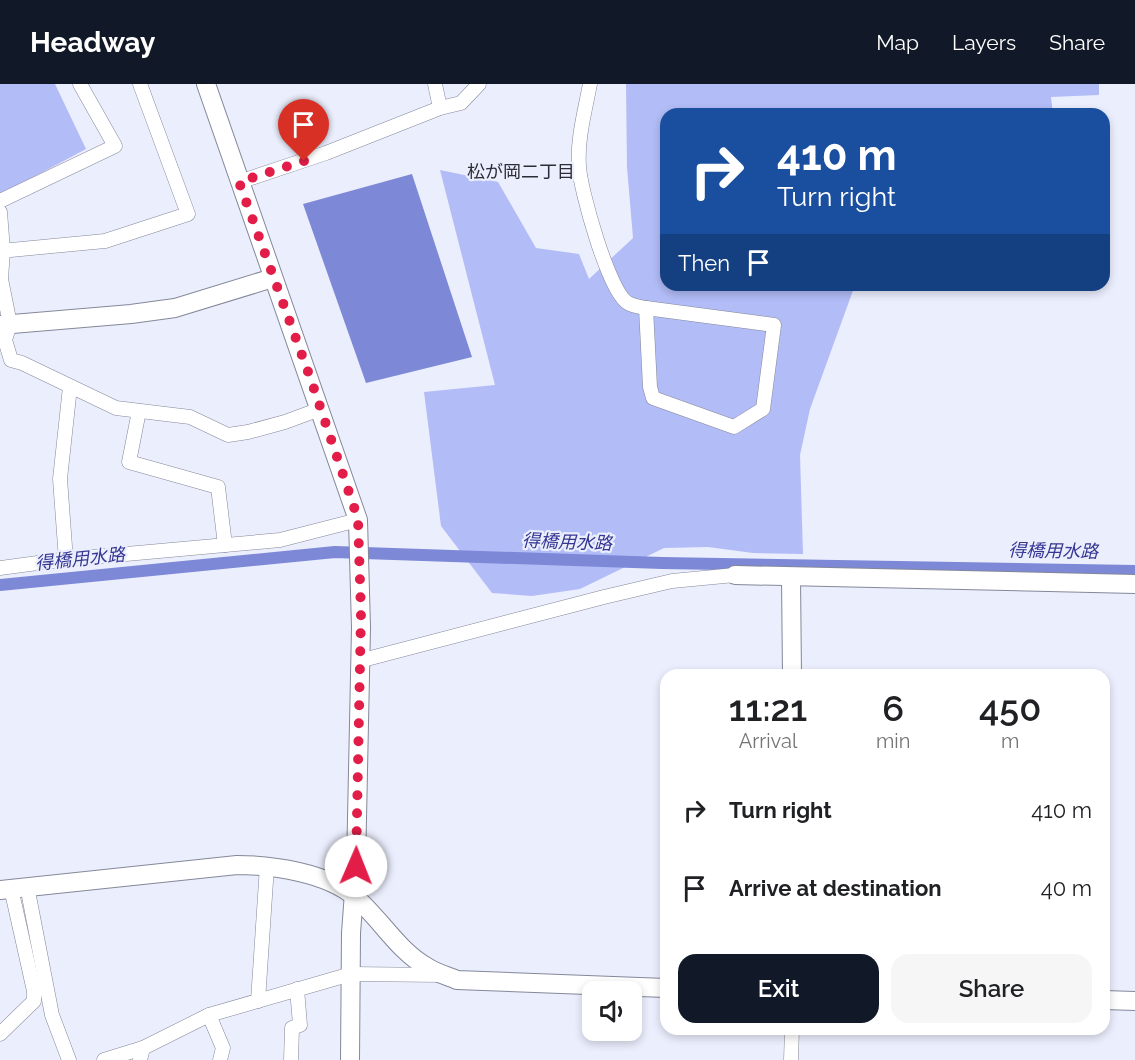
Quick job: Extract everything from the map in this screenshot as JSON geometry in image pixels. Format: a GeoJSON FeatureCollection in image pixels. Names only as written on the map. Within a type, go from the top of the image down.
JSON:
{"type":"FeatureCollection","features":[{"type":"Feature","properties":{"kind":"street"},"geometry":{"type":"LineString","coordinates":[[0,201],[115,146],[80,84]]}},
{"type":"Feature","properties":{"kind":"street"},"geometry":{"type":"LineString","coordinates":[[2,251],[105,241],[188,214],[140,84]]}},
{"type":"Feature","properties":{"kind":"street"},"geometry":{"type":"LineString","coordinates":[[206,84],[358,519],[360,538],[359,661],[350,1060]]}},
{"type":"Feature","properties":{"kind":"street"},"geometry":{"type":"LineString","coordinates":[[435,84],[440,108]]}},
{"type":"Feature","properties":{"kind":"street"},"geometry":{"type":"LineString","coordinates":[[239,182],[326,153],[440,108],[461,103],[479,84]]}},
{"type":"Feature","properties":{"kind":"street"},"geometry":{"type":"LineString","coordinates":[[590,84],[580,142],[581,186],[615,288],[627,303],[646,308],[774,325],[763,409],[734,427],[653,398],[650,387],[646,308]]}},
{"type":"Feature","properties":{"kind":"street"},"geometry":{"type":"LineString","coordinates":[[0,212],[5,340],[11,360],[22,363],[116,408],[190,417],[228,435],[285,422],[320,409]]}},
{"type":"Feature","properties":{"kind":"street"},"geometry":{"type":"LineString","coordinates":[[5,324],[131,314],[175,308],[273,278]]}},
{"type":"Feature","properties":{"kind":"street"},"geometry":{"type":"LineString","coordinates":[[66,560],[60,479],[70,387]]}},
{"type":"Feature","properties":{"kind":"street"},"geometry":{"type":"LineString","coordinates":[[139,411],[129,462],[218,488],[225,545]]}},
{"type":"Feature","properties":{"kind":"street"},"geometry":{"type":"LineString","coordinates":[[0,568],[280,540],[358,519]]}},
{"type":"Feature","properties":{"kind":"street"},"geometry":{"type":"LineString","coordinates":[[359,661],[672,581],[735,575],[1135,584]]}},
{"type":"Feature","properties":{"kind":"street"},"geometry":{"type":"LineString","coordinates":[[792,578],[792,669]]}},
{"type":"Feature","properties":{"kind":"street"},"geometry":{"type":"LineString","coordinates":[[12,888],[237,865],[290,869],[319,878],[354,895],[405,949],[427,967],[457,980],[660,988]]}},
{"type":"Feature","properties":{"kind":"street"},"geometry":{"type":"LineString","coordinates":[[258,1001],[267,866]]}},
{"type":"Feature","properties":{"kind":"street"},"geometry":{"type":"LineString","coordinates":[[0,1034],[34,1001],[34,991],[12,888]]}},
{"type":"Feature","properties":{"kind":"street"},"geometry":{"type":"LineString","coordinates":[[12,888],[52,1015],[69,1060]]}},
{"type":"Feature","properties":{"kind":"street"},"geometry":{"type":"LineString","coordinates":[[104,1060],[141,1054],[209,1015],[351,974],[447,975]]}},
{"type":"Feature","properties":{"kind":"street"},"geometry":{"type":"LineString","coordinates":[[291,1060],[292,1028],[300,1025],[297,989]]}},
{"type":"Feature","properties":{"kind":"street"},"geometry":{"type":"LineString","coordinates":[[1110,1000],[1135,1000]]}},
{"type":"Feature","properties":{"kind":"street"},"geometry":{"type":"LineString","coordinates":[[209,1015],[223,1048],[220,1060]]}},
{"type":"Feature","properties":{"kind":"street"},"geometry":{"type":"LineString","coordinates":[[791,1060],[792,1035]]}},
{"type":"Feature","properties":{"kind":"shaded area"},"geometry":{"type":"Polygon","coordinates":[[[0,84],[55,84],[86,149],[0,195],[0,84]]]}},
{"type":"Feature","properties":{"kind":"shaded area"},"geometry":{"type":"Polygon","coordinates":[[[626,84],[1099,84],[1099,95],[1051,97],[1052,108],[660,108],[660,291],[853,291],[810,409],[800,455],[803,554],[753,553],[708,547],[664,548],[580,589],[532,596],[492,593],[441,526],[424,392],[495,385],[440,170],[498,182],[536,248],[579,254],[589,279],[633,238],[627,167],[626,84]]]}},
{"type":"Feature","properties":{"kind":"shaded area"},"geometry":{"type":"Polygon","coordinates":[[[412,174],[472,357],[366,383],[303,204],[412,174]]]}},
{"type":"Feature","properties":{"kind":"waterway","name":"得橋用水路"},"geometry":{"type":"LineString","coordinates":[[0,585],[335,552],[662,563],[1135,571]]}},
{"type":"Feature","properties":{"kind":"district","name":"松が岡二丁目"},"geometry":{"type":"Point","coordinates":[521,172]}},
{"type":"Feature","properties":{"kind":"route"},"geometry":{"type":"LineString","coordinates":[[304,161],[239,182],[311,380],[358,519],[361,613],[356,866]]}}]}
